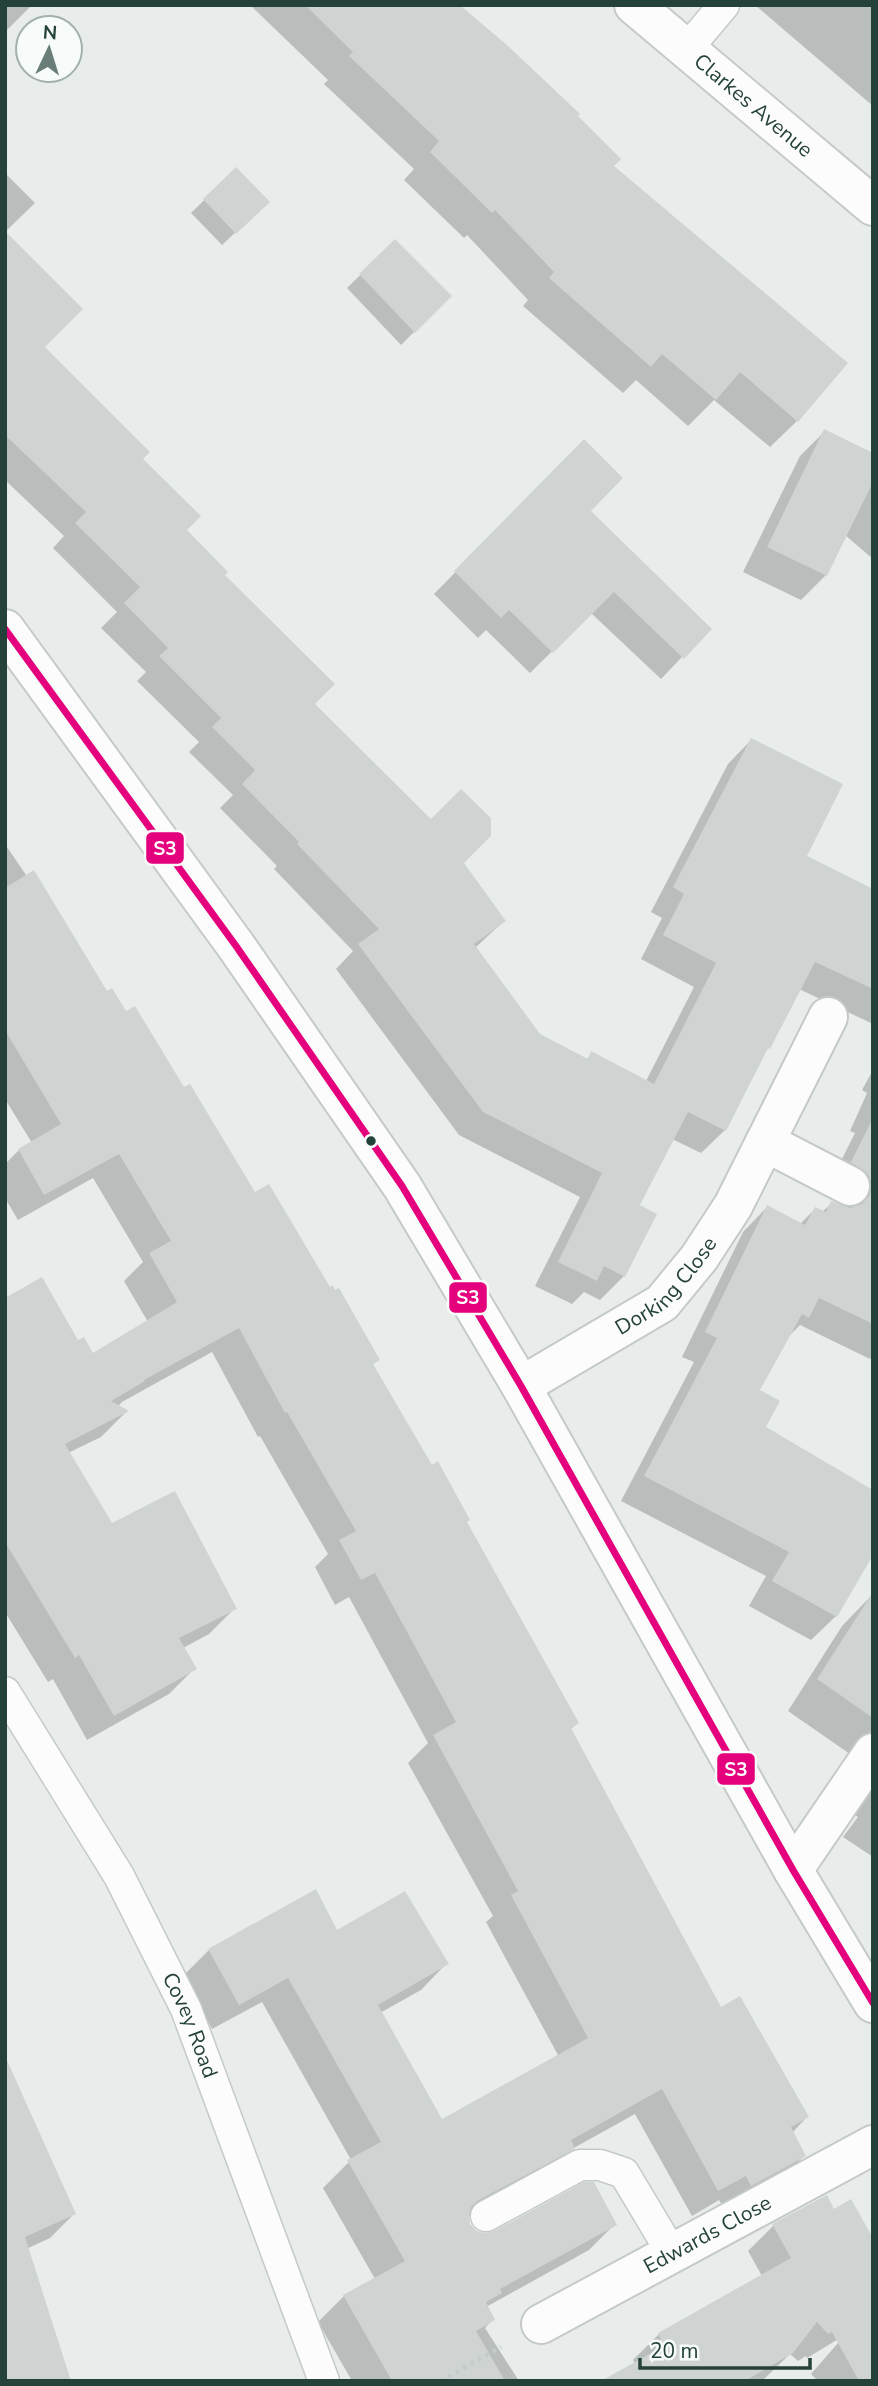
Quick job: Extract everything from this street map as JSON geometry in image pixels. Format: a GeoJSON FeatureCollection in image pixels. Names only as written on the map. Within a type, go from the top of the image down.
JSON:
{"type":"FeatureCollection","features":[{"type":"Feature","properties":{"kind":"street","name":"Clarkes Avenue"},"geometry":{"type":"LineString","coordinates":[[634,5],[873,205]]}},
{"type":"Feature","properties":{"kind":"street"},"geometry":{"type":"LineString","coordinates":[[5,629],[236,946],[402,1186],[522,1386],[793,1870],[873,2003]]}},
{"type":"Feature","properties":{"kind":"street","name":"Dorking Close"},"geometry":{"type":"LineString","coordinates":[[522,1386],[662,1304],[699,1258],[733,1206],[828,1017]]}},
{"type":"Feature","properties":{"kind":"street"},"geometry":{"type":"LineString","coordinates":[[765,1142],[850,1186]]}},
{"type":"Feature","properties":{"kind":"street"},"geometry":{"type":"LineString","coordinates":[[793,1870],[873,1753]]}},
{"type":"Feature","properties":{"kind":"street","name":"Edwards Close"},"geometry":{"type":"LineString","coordinates":[[541,2324],[873,2145]]}},
{"type":"Feature","properties":{"kind":"lane"},"geometry":{"type":"LineString","coordinates":[[686,50],[724,5]]}},
{"type":"Feature","properties":{"kind":"lane","name":"Covey Road"},"geometry":{"type":"LineString","coordinates":[[5,1692],[29,1726],[119,1876],[186,2009],[324,2381]]}},
{"type":"Feature","properties":{"kind":"lane"},"geometry":{"type":"LineString","coordinates":[[486,2216],[580,2165],[600,2165],[624,2173],[673,2255]]}},
{"type":"Feature","properties":{"kind":"path"},"geometry":{"type":"LineString","coordinates":[[441,2381],[541,2324]]}},
{"type":"Feature","properties":{"kind":"building"},"geometry":{"type":"Polygon","coordinates":[[[305,5],[460,5],[580,114],[578,116],[621,159],[614,166],[848,363],[798,422],[740,372],[716,400],[662,354],[651,367],[549,278],[554,272],[495,210],[492,213],[430,152],[439,141],[349,56],[353,52],[305,5]]]}},
{"type":"Feature","properties":{"kind":"building"},"geometry":{"type":"Polygon","coordinates":[[[236,167],[270,202],[236,234],[203,199],[236,167]]]}},
{"type":"Feature","properties":{"kind":"building"},"geometry":{"type":"Polygon","coordinates":[[[5,231],[83,309],[45,347],[150,452],[143,459],[201,516],[187,530],[228,572],[225,575],[335,684],[315,704],[431,819],[461,789],[491,818],[491,836],[464,863],[506,921],[474,944],[540,1034],[588,1059],[591,1051],[654,1084],[716,963],[663,935],[684,894],[673,887],[751,738],[843,784],[807,856],[873,889],[873,989],[815,962],[726,1131],[688,1112],[640,1205],[657,1214],[625,1277],[604,1266],[597,1281],[558,1262],[602,1173],[483,1112],[358,944],[379,929],[242,784],[255,770],[212,727],[221,718],[159,656],[168,648],[124,603],[140,587],[75,523],[86,512],[5,435],[5,231]]]}},
{"type":"Feature","properties":{"kind":"building"},"geometry":{"type":"Polygon","coordinates":[[[395,239],[452,296],[415,333],[359,274],[395,239]]]}},
{"type":"Feature","properties":{"kind":"building"},"geometry":{"type":"Polygon","coordinates":[[[824,429],[873,453],[873,482],[827,576],[767,547],[824,429]]]}},
{"type":"Feature","properties":{"kind":"building"},"geometry":{"type":"Polygon","coordinates":[[[584,439],[623,478],[591,511],[712,629],[684,659],[614,592],[553,653],[509,610],[501,618],[454,571],[584,439]]]}},
{"type":"Feature","properties":{"kind":"building"},"geometry":{"type":"Polygon","coordinates":[[[34,870],[107,991],[112,988],[126,1011],[135,1006],[184,1087],[190,1084],[255,1192],[269,1184],[330,1287],[333,1285],[335,1290],[339,1288],[380,1360],[373,1364],[432,1465],[438,1461],[470,1520],[467,1522],[579,1723],[571,1728],[721,2007],[740,1996],[809,2117],[791,2127],[806,2156],[751,2186],[746,2176],[718,2191],[662,2089],[571,2140],[575,2149],[477,2201],[471,2207],[470,2224],[477,2231],[486,2233],[584,2182],[594,2182],[617,2225],[500,2289],[502,2293],[486,2302],[495,2320],[476,2331],[505,2381],[392,2381],[343,2295],[405,2261],[347,2160],[381,2142],[288,1978],[239,2005],[208,1949],[316,1889],[337,1930],[405,1891],[449,1964],[378,2005],[442,2119],[588,2038],[511,1895],[518,1891],[433,1735],[456,1722],[375,1573],[361,1580],[339,1540],[356,1531],[287,1412],[285,1413],[239,1328],[111,1401],[129,1411],[65,1444],[112,1523],[175,1491],[237,1609],[179,1638],[197,1669],[114,1716],[79,1655],[75,1658],[5,1542],[5,1298],[42,1277],[78,1340],[84,1337],[93,1353],[177,1302],[149,1253],[171,1241],[119,1154],[44,1195],[18,1149],[61,1124],[5,1030],[5,888],[34,870]]]}},
{"type":"Feature","properties":{"kind":"building"},"geometry":{"type":"Polygon","coordinates":[[[873,1118],[873,1324],[819,1298],[809,1318],[802,1314],[760,1390],[780,1401],[766,1427],[873,1490],[873,1555],[837,1617],[772,1581],[789,1552],[644,1476],[717,1338],[705,1332],[767,1205],[805,1225],[815,1207],[826,1212],[831,1201],[850,1208],[862,1204],[870,1195],[872,1184],[868,1174],[851,1162],[873,1118]]]}},
{"type":"Feature","properties":{"kind":"building"},"geometry":{"type":"Polygon","coordinates":[[[873,1592],[873,1718],[817,1679],[873,1592]]]}},
{"type":"Feature","properties":{"kind":"building"},"geometry":{"type":"Polygon","coordinates":[[[5,2056],[76,2214],[25,2237],[71,2381],[5,2381],[5,2056]]]}},
{"type":"Feature","properties":{"kind":"building"},"geometry":{"type":"Polygon","coordinates":[[[827,2195],[834,2209],[851,2199],[873,2238],[873,2381],[859,2381],[832,2332],[828,2334],[817,2322],[793,2353],[745,2381],[601,2381],[664,2346],[658,2333],[791,2258],[772,2224],[827,2195]]]}},
{"type":"Feature","properties":{"kind":"transit line","name":"S3"},"geometry":{"type":"LineString","coordinates":[[5,629],[236,946],[402,1186],[521,1386],[793,1870],[873,2003]]}}]}
